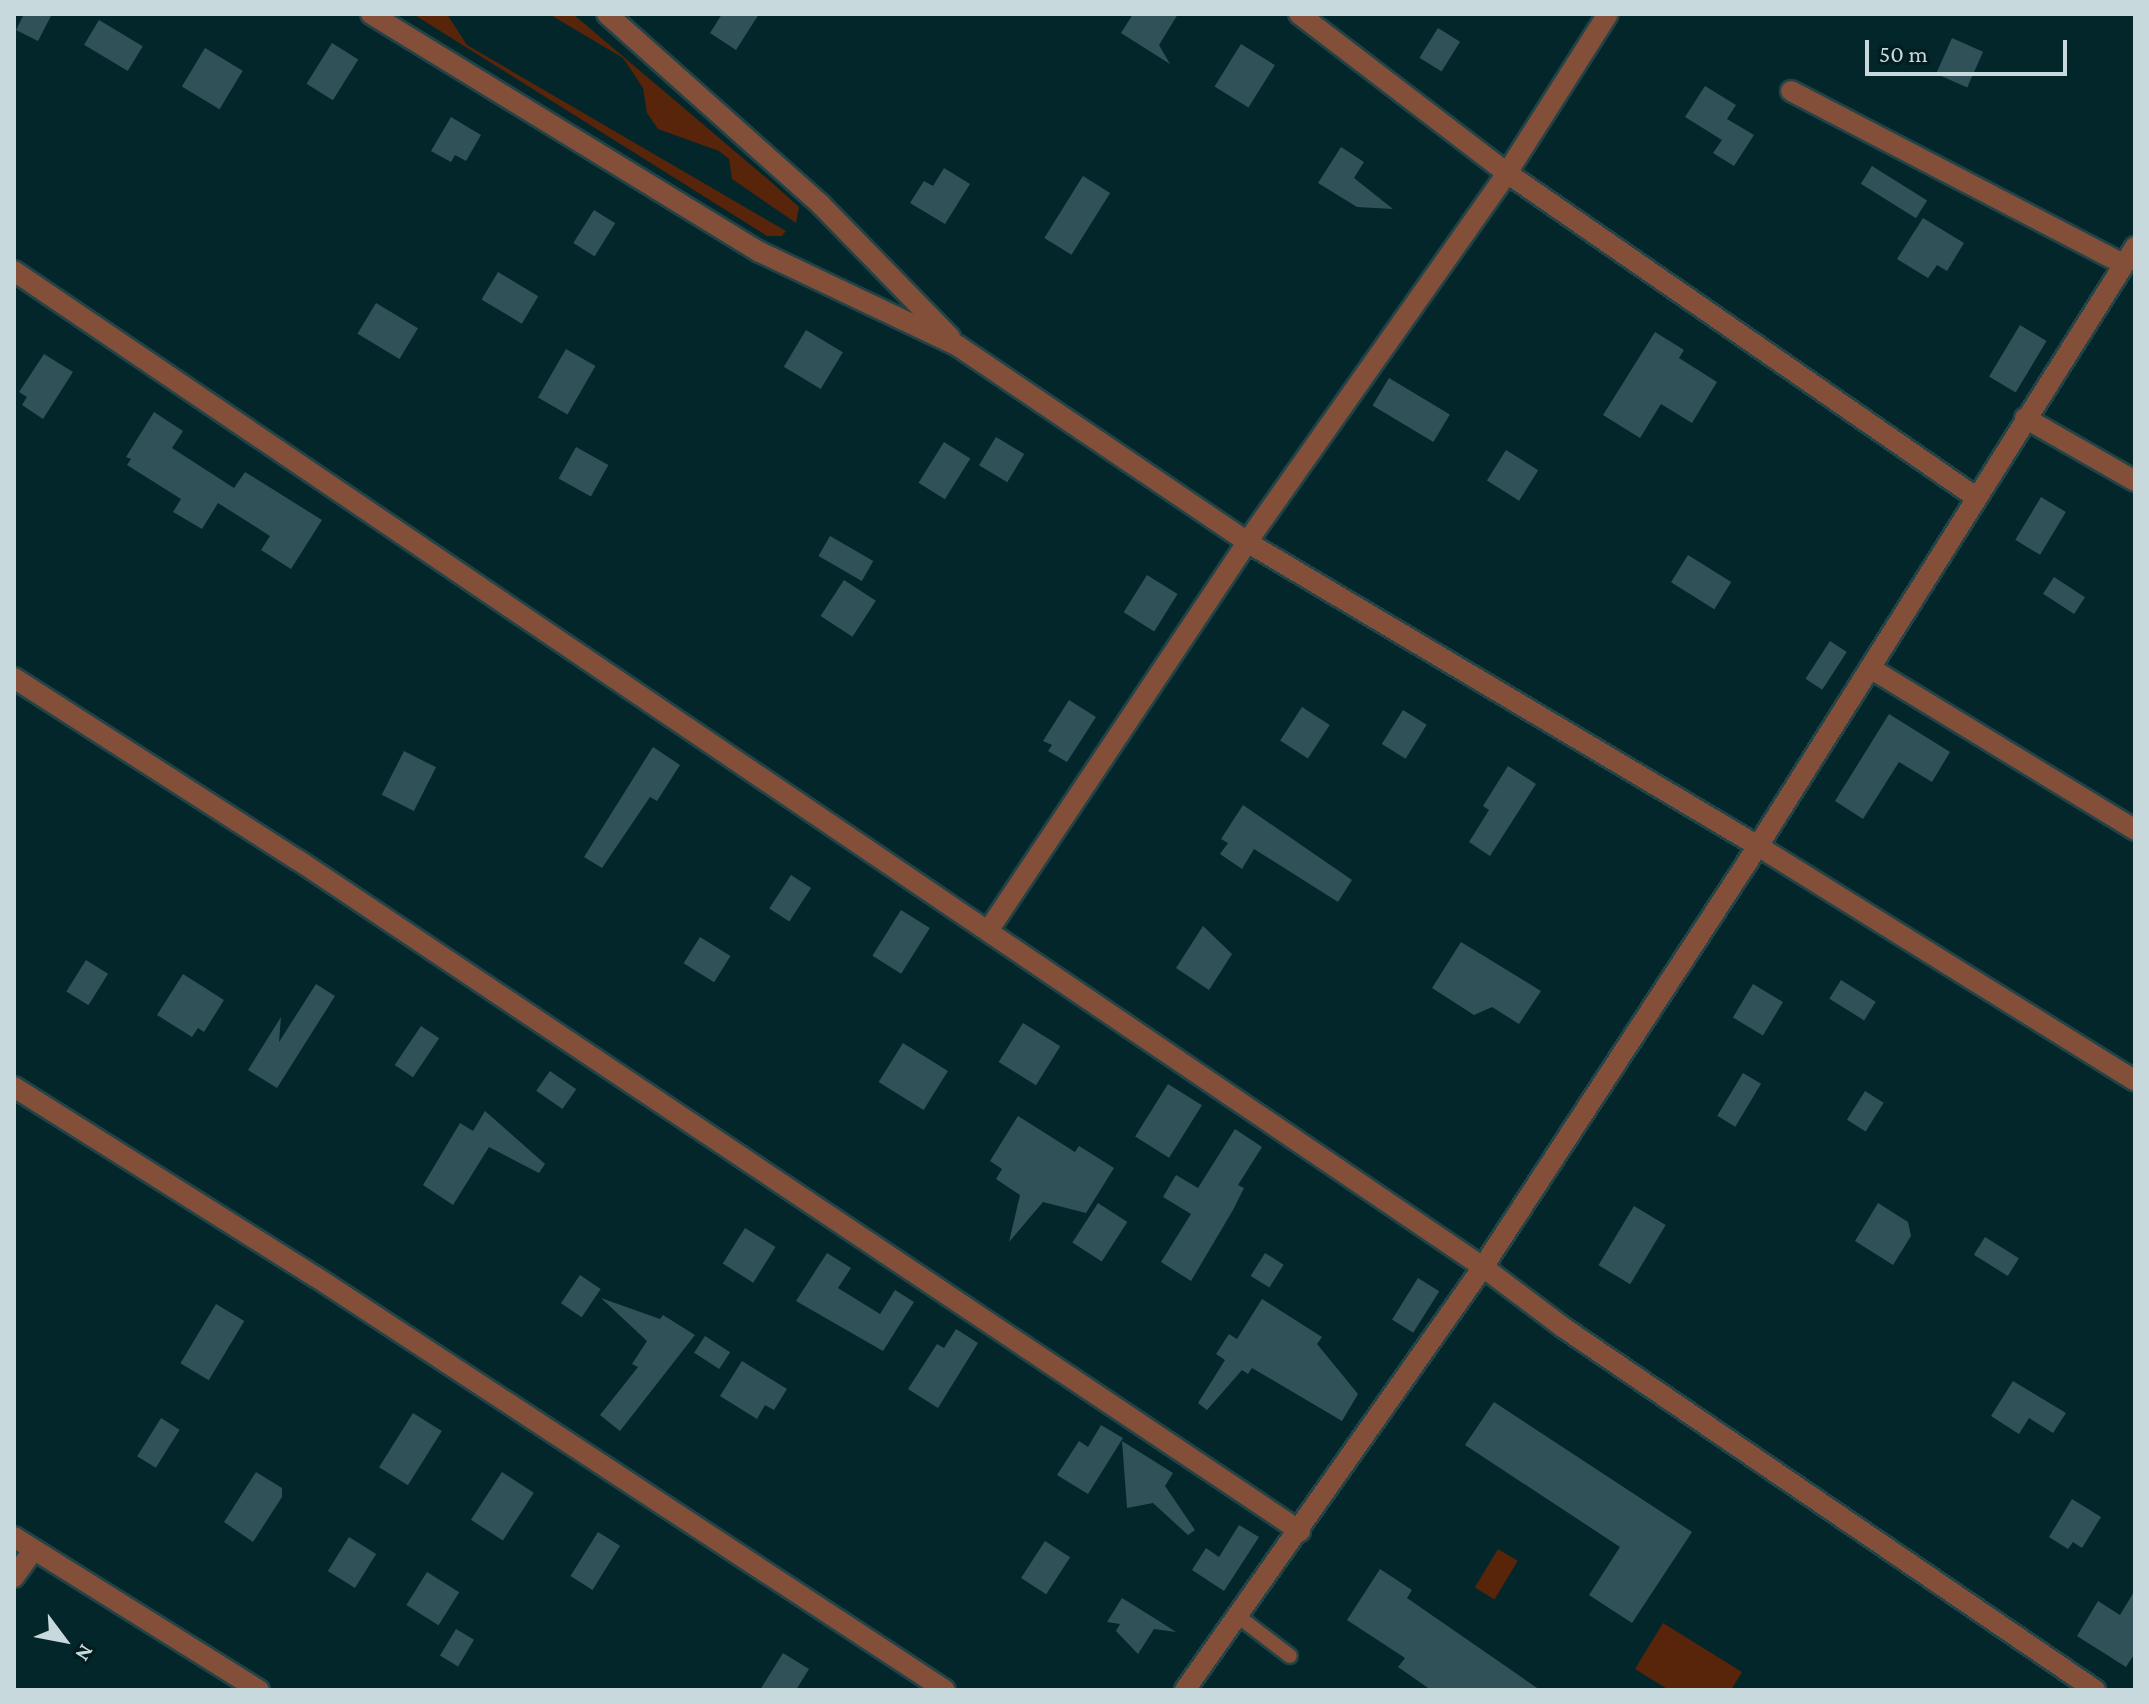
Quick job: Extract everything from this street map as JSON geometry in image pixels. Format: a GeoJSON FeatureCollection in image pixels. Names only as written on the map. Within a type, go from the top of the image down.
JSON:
{"type":"FeatureCollection","features":[{"type":"Feature","properties":{"kind":"street"},"geometry":{"type":"LineString","coordinates":[[371,14],[760,252],[958,346],[1247,542],[1758,846],[2135,1081]]}},
{"type":"Feature","properties":{"kind":"street"},"geometry":{"type":"LineString","coordinates":[[607,14],[821,205],[958,346]]}},
{"type":"Feature","properties":{"kind":"street"},"geometry":{"type":"LineString","coordinates":[[1299,14],[1507,173],[1977,498]]}},
{"type":"Feature","properties":{"kind":"street"},"geometry":{"type":"LineString","coordinates":[[988,931],[1247,542],[1507,173],[1608,14]]}},
{"type":"Feature","properties":{"kind":"street"},"geometry":{"type":"LineString","coordinates":[[1185,1690],[1300,1531],[1483,1267],[1758,846],[2130,255],[1791,91]]}},
{"type":"Feature","properties":{"kind":"street"},"geometry":{"type":"LineString","coordinates":[[14,271],[1483,1267],[1564,1328],[2090,1689]]}},
{"type":"Feature","properties":{"kind":"street"},"geometry":{"type":"LineString","coordinates":[[2025,418],[2135,481]]}},
{"type":"Feature","properties":{"kind":"street"},"geometry":{"type":"LineString","coordinates":[[1870,668],[2135,830]]}},
{"type":"Feature","properties":{"kind":"street"},"geometry":{"type":"LineString","coordinates":[[14,678],[324,877],[1300,1531]]}},
{"type":"Feature","properties":{"kind":"street"},"geometry":{"type":"LineString","coordinates":[[14,1087],[316,1277],[945,1690]]}},
{"type":"Feature","properties":{"kind":"street"},"geometry":{"type":"LineString","coordinates":[[14,1537],[259,1690]]}},
{"type":"Feature","properties":{"kind":"street"},"geometry":{"type":"LineString","coordinates":[[14,1577],[34,1549]]}},
{"type":"Feature","properties":{"kind":"lane"},"geometry":{"type":"LineString","coordinates":[[1239,1617],[1290,1656]]}},
{"type":"Feature","properties":{"kind":"shaded area"},"geometry":{"type":"Polygon","coordinates":[[[413,14],[447,14],[467,45],[786,231],[782,236],[767,236],[413,14]]]}},
{"type":"Feature","properties":{"kind":"shaded area"},"geometry":{"type":"Polygon","coordinates":[[[549,14],[573,14],[799,207],[796,223],[732,179],[729,159],[719,151],[658,129],[647,113],[643,88],[623,58],[549,14]]]}},
{"type":"Feature","properties":{"kind":"shaded area"},"geometry":{"type":"Polygon","coordinates":[[[1498,1549],[1518,1561],[1495,1599],[1475,1588],[1498,1549]]]}},
{"type":"Feature","properties":{"kind":"shaded area"},"geometry":{"type":"Polygon","coordinates":[[[1663,1623],[1742,1672],[1731,1690],[1669,1690],[1635,1669],[1663,1623]]]}},
{"type":"Feature","properties":{"kind":"building"},"geometry":{"type":"Polygon","coordinates":[[[24,14],[52,14],[38,41],[16,30],[24,14]]]}},
{"type":"Feature","properties":{"kind":"building"},"geometry":{"type":"Polygon","coordinates":[[[722,14],[759,14],[736,50],[710,33],[722,14]]]}},
{"type":"Feature","properties":{"kind":"building"},"geometry":{"type":"Polygon","coordinates":[[[1133,14],[1178,14],[1159,45],[1170,64],[1121,33],[1133,14]]]}},
{"type":"Feature","properties":{"kind":"building"},"geometry":{"type":"Polygon","coordinates":[[[99,20],[143,46],[128,71],[84,45],[99,20]]]}},
{"type":"Feature","properties":{"kind":"building"},"geometry":{"type":"Polygon","coordinates":[[[1438,28],[1460,42],[1442,71],[1419,58],[1438,28]]]}},
{"type":"Feature","properties":{"kind":"building"},"geometry":{"type":"Polygon","coordinates":[[[1952,38],[1983,52],[1967,87],[1936,74],[1952,38]]]}},
{"type":"Feature","properties":{"kind":"building"},"geometry":{"type":"Polygon","coordinates":[[[332,43],[358,59],[333,100],[307,84],[332,43]]]}},
{"type":"Feature","properties":{"kind":"building"},"geometry":{"type":"Polygon","coordinates":[[[1241,44],[1275,65],[1248,108],[1215,86],[1241,44]]]}},
{"type":"Feature","properties":{"kind":"building"},"geometry":{"type":"Polygon","coordinates":[[[205,48],[243,71],[220,109],[182,87],[205,48]]]}},
{"type":"Feature","properties":{"kind":"building"},"geometry":{"type":"Polygon","coordinates":[[[1705,86],[1736,105],[1727,119],[1754,135],[1734,166],[1713,153],[1722,140],[1685,117],[1705,86]]]}},
{"type":"Feature","properties":{"kind":"building"},"geometry":{"type":"Polygon","coordinates":[[[451,117],[481,135],[466,161],[455,155],[451,162],[431,151],[451,117]]]}},
{"type":"Feature","properties":{"kind":"building"},"geometry":{"type":"Polygon","coordinates":[[[1341,147],[1364,162],[1354,178],[1393,209],[1357,207],[1318,183],[1341,147]]]}},
{"type":"Feature","properties":{"kind":"building"},"geometry":{"type":"Polygon","coordinates":[[[1872,166],[1927,200],[1916,218],[1861,184],[1872,166]]]}},
{"type":"Feature","properties":{"kind":"building"},"geometry":{"type":"Polygon","coordinates":[[[944,168],[970,184],[945,224],[910,203],[924,181],[933,186],[944,168]]]}},
{"type":"Feature","properties":{"kind":"building"},"geometry":{"type":"Polygon","coordinates":[[[1083,176],[1110,193],[1071,255],[1044,238],[1083,176]]]}},
{"type":"Feature","properties":{"kind":"building"},"geometry":{"type":"Polygon","coordinates":[[[594,210],[615,223],[595,256],[573,243],[594,210]]]}},
{"type":"Feature","properties":{"kind":"building"},"geometry":{"type":"Polygon","coordinates":[[[1923,218],[1964,243],[1947,271],[1937,265],[1928,278],[1897,259],[1923,218]]]}},
{"type":"Feature","properties":{"kind":"building"},"geometry":{"type":"Polygon","coordinates":[[[498,272],[538,296],[522,324],[482,299],[498,272]]]}},
{"type":"Feature","properties":{"kind":"building"},"geometry":{"type":"Polygon","coordinates":[[[376,303],[418,328],[399,359],[357,334],[376,303]]]}},
{"type":"Feature","properties":{"kind":"building"},"geometry":{"type":"Polygon","coordinates":[[[2020,325],[2047,341],[2016,392],[1989,376],[2020,325]]]}},
{"type":"Feature","properties":{"kind":"building"},"geometry":{"type":"Polygon","coordinates":[[[806,330],[843,352],[821,389],[784,367],[806,330]]]}},
{"type":"Feature","properties":{"kind":"building"},"geometry":{"type":"Polygon","coordinates":[[[1655,332],[1684,350],[1679,358],[1717,382],[1692,423],[1661,404],[1640,438],[1603,415],[1655,332]]]}},
{"type":"Feature","properties":{"kind":"building"},"geometry":{"type":"Polygon","coordinates":[[[566,349],[595,366],[567,414],[538,397],[566,349]]]}},
{"type":"Feature","properties":{"kind":"building"},"geometry":{"type":"Polygon","coordinates":[[[44,354],[73,372],[43,419],[22,405],[27,397],[19,392],[44,354]]]}},
{"type":"Feature","properties":{"kind":"building"},"geometry":{"type":"Polygon","coordinates":[[[1389,378],[1450,415],[1433,442],[1373,405],[1389,378]]]}},
{"type":"Feature","properties":{"kind":"building"},"geometry":{"type":"Polygon","coordinates":[[[154,412],[183,431],[172,448],[234,488],[245,472],[322,520],[291,569],[261,550],[270,536],[218,503],[202,529],[173,512],[181,499],[127,465],[131,459],[126,457],[154,412]]]}},
{"type":"Feature","properties":{"kind":"building"},"geometry":{"type":"Polygon","coordinates":[[[996,437],[1024,454],[1007,482],[979,465],[996,437]]]}},
{"type":"Feature","properties":{"kind":"building"},"geometry":{"type":"Polygon","coordinates":[[[944,442],[970,458],[945,499],[919,483],[944,442]]]}},
{"type":"Feature","properties":{"kind":"building"},"geometry":{"type":"Polygon","coordinates":[[[576,447],[608,465],[591,496],[559,478],[576,447]]]}},
{"type":"Feature","properties":{"kind":"building"},"geometry":{"type":"Polygon","coordinates":[[[1506,450],[1538,470],[1519,501],[1487,481],[1506,450]]]}},
{"type":"Feature","properties":{"kind":"building"},"geometry":{"type":"Polygon","coordinates":[[[2041,497],[2066,512],[2040,555],[2015,540],[2041,497]]]}},
{"type":"Feature","properties":{"kind":"building"},"geometry":{"type":"Polygon","coordinates":[[[830,536],[873,561],[862,581],[818,556],[830,536]]]}},
{"type":"Feature","properties":{"kind":"building"},"geometry":{"type":"Polygon","coordinates":[[[1688,555],[1731,582],[1714,609],[1671,582],[1688,555]]]}},
{"type":"Feature","properties":{"kind":"building"},"geometry":{"type":"Polygon","coordinates":[[[1147,575],[1178,594],[1154,631],[1124,612],[1147,575]]]}},
{"type":"Feature","properties":{"kind":"building"},"geometry":{"type":"Polygon","coordinates":[[[2054,577],[2085,597],[2074,614],[2043,594],[2054,577]]]}},
{"type":"Feature","properties":{"kind":"building"},"geometry":{"type":"Polygon","coordinates":[[[844,580],[876,601],[852,637],[821,616],[844,580]]]}},
{"type":"Feature","properties":{"kind":"building"},"geometry":{"type":"Polygon","coordinates":[[[1830,641],[1847,652],[1822,690],[1805,679],[1830,641]]]}},
{"type":"Feature","properties":{"kind":"building"},"geometry":{"type":"Polygon","coordinates":[[[1069,700],[1096,717],[1067,762],[1048,751],[1052,745],[1043,741],[1069,700]]]}},
{"type":"Feature","properties":{"kind":"building"},"geometry":{"type":"Polygon","coordinates":[[[1302,707],[1330,725],[1308,759],[1280,741],[1302,707]]]}},
{"type":"Feature","properties":{"kind":"building"},"geometry":{"type":"Polygon","coordinates":[[[1403,710],[1427,725],[1406,759],[1382,744],[1403,710]]]}},
{"type":"Feature","properties":{"kind":"building"},"geometry":{"type":"Polygon","coordinates":[[[1889,714],[1950,752],[1932,782],[1899,762],[1863,819],[1835,801],[1889,714]]]}},
{"type":"Feature","properties":{"kind":"building"},"geometry":{"type":"Polygon","coordinates":[[[653,747],[680,765],[657,801],[650,797],[602,868],[584,857],[653,747]]]}},
{"type":"Feature","properties":{"kind":"building"},"geometry":{"type":"Polygon","coordinates":[[[404,751],[436,767],[414,811],[382,795],[404,751]]]}},
{"type":"Feature","properties":{"kind":"building"},"geometry":{"type":"Polygon","coordinates":[[[1508,766],[1536,784],[1490,856],[1469,842],[1489,810],[1483,806],[1508,766]]]}},
{"type":"Feature","properties":{"kind":"building"},"geometry":{"type":"Polygon","coordinates":[[[1243,805],[1352,880],[1338,902],[1254,849],[1242,869],[1220,854],[1228,843],[1221,839],[1243,805]]]}},
{"type":"Feature","properties":{"kind":"building"},"geometry":{"type":"Polygon","coordinates":[[[791,875],[811,888],[789,922],[769,909],[791,875]]]}},
{"type":"Feature","properties":{"kind":"building"},"geometry":{"type":"Polygon","coordinates":[[[901,910],[930,928],[901,974],[872,956],[901,910]]]}},
{"type":"Feature","properties":{"kind":"building"},"geometry":{"type":"Polygon","coordinates":[[[1203,926],[1232,954],[1209,990],[1176,968],[1203,926]]]}},
{"type":"Feature","properties":{"kind":"building"},"geometry":{"type":"Polygon","coordinates":[[[700,937],[731,956],[714,982],[684,963],[700,937]]]}},
{"type":"Feature","properties":{"kind":"building"},"geometry":{"type":"Polygon","coordinates":[[[1461,942],[1541,991],[1519,1024],[1492,1007],[1474,1015],[1432,988],[1461,942]]]}},
{"type":"Feature","properties":{"kind":"building"},"geometry":{"type":"Polygon","coordinates":[[[86,960],[108,974],[88,1005],[66,991],[86,960]]]}},
{"type":"Feature","properties":{"kind":"building"},"geometry":{"type":"Polygon","coordinates":[[[183,974],[224,1000],[204,1032],[198,1028],[192,1037],[157,1015],[183,974]]]}},
{"type":"Feature","properties":{"kind":"building"},"geometry":{"type":"Polygon","coordinates":[[[1841,980],[1876,1002],[1864,1020],[1829,999],[1841,980]]]}},
{"type":"Feature","properties":{"kind":"building"},"geometry":{"type":"Polygon","coordinates":[[[316,984],[335,996],[277,1088],[248,1070],[281,1017],[279,1042],[316,984]]]}},
{"type":"Feature","properties":{"kind":"building"},"geometry":{"type":"Polygon","coordinates":[[[1753,984],[1783,1002],[1763,1035],[1733,1017],[1753,984]]]}},
{"type":"Feature","properties":{"kind":"building"},"geometry":{"type":"Polygon","coordinates":[[[1023,1023],[1060,1046],[1036,1085],[999,1062],[1023,1023]]]}},
{"type":"Feature","properties":{"kind":"building"},"geometry":{"type":"Polygon","coordinates":[[[421,1026],[439,1038],[413,1077],[395,1065],[421,1026]]]}},
{"type":"Feature","properties":{"kind":"building"},"geometry":{"type":"Polygon","coordinates":[[[903,1043],[948,1071],[924,1110],[879,1082],[903,1043]]]}},
{"type":"Feature","properties":{"kind":"building"},"geometry":{"type":"Polygon","coordinates":[[[550,1071],[576,1089],[562,1109],[536,1091],[550,1071]]]}},
{"type":"Feature","properties":{"kind":"building"},"geometry":{"type":"Polygon","coordinates":[[[1743,1073],[1761,1084],[1735,1127],[1717,1116],[1743,1073]]]}},
{"type":"Feature","properties":{"kind":"building"},"geometry":{"type":"Polygon","coordinates":[[[1168,1084],[1202,1105],[1169,1158],[1135,1137],[1168,1084]]]}},
{"type":"Feature","properties":{"kind":"building"},"geometry":{"type":"Polygon","coordinates":[[[1865,1091],[1884,1103],[1866,1131],[1847,1120],[1865,1091]]]}},
{"type":"Feature","properties":{"kind":"building"},"geometry":{"type":"Polygon","coordinates":[[[485,1111],[545,1164],[539,1173],[489,1147],[453,1205],[423,1185],[460,1123],[473,1131],[485,1111]]]}},
{"type":"Feature","properties":{"kind":"building"},"geometry":{"type":"Polygon","coordinates":[[[1018,1116],[1075,1152],[1079,1146],[1114,1168],[1086,1213],[1043,1202],[1009,1242],[1020,1195],[996,1179],[1002,1169],[990,1161],[1018,1116]]]}},
{"type":"Feature","properties":{"kind":"building"},"geometry":{"type":"Polygon","coordinates":[[[1235,1129],[1262,1147],[1238,1185],[1244,1188],[1233,1210],[1191,1281],[1161,1262],[1191,1214],[1163,1197],[1176,1175],[1198,1188],[1235,1129]]]}},
{"type":"Feature","properties":{"kind":"building"},"geometry":{"type":"Polygon","coordinates":[[[1098,1203],[1127,1222],[1102,1261],[1072,1242],[1098,1203]]]}},
{"type":"Feature","properties":{"kind":"building"},"geometry":{"type":"Polygon","coordinates":[[[1878,1203],[1908,1222],[1911,1236],[1893,1265],[1855,1241],[1878,1203]]]}},
{"type":"Feature","properties":{"kind":"building"},"geometry":{"type":"Polygon","coordinates":[[[1634,1206],[1666,1225],[1630,1284],[1598,1265],[1634,1206]]]}},
{"type":"Feature","properties":{"kind":"building"},"geometry":{"type":"Polygon","coordinates":[[[745,1228],[776,1247],[753,1283],[723,1264],[745,1228]]]}},
{"type":"Feature","properties":{"kind":"building"},"geometry":{"type":"Polygon","coordinates":[[[1985,1237],[2019,1258],[2008,1276],[1974,1255],[1985,1237]]]}},
{"type":"Feature","properties":{"kind":"building"},"geometry":{"type":"Polygon","coordinates":[[[827,1253],[851,1268],[838,1288],[880,1314],[895,1290],[914,1302],[883,1351],[796,1301],[827,1253]]]}},
{"type":"Feature","properties":{"kind":"building"},"geometry":{"type":"Polygon","coordinates":[[[1265,1253],[1284,1265],[1269,1288],[1251,1276],[1265,1253]]]}},
{"type":"Feature","properties":{"kind":"building"},"geometry":{"type":"Polygon","coordinates":[[[580,1275],[601,1289],[582,1317],[561,1303],[580,1275]]]}},
{"type":"Feature","properties":{"kind":"building"},"geometry":{"type":"Polygon","coordinates":[[[1418,1278],[1439,1291],[1413,1333],[1392,1320],[1418,1278]]]}},
{"type":"Feature","properties":{"kind":"building"},"geometry":{"type":"Polygon","coordinates":[[[601,1298],[660,1319],[663,1315],[695,1335],[620,1431],[600,1415],[638,1367],[632,1364],[647,1341],[601,1298]]]}},
{"type":"Feature","properties":{"kind":"building"},"geometry":{"type":"Polygon","coordinates":[[[1262,1299],[1322,1337],[1317,1344],[1358,1394],[1342,1421],[1252,1368],[1248,1374],[1242,1370],[1207,1410],[1198,1403],[1225,1360],[1216,1354],[1229,1334],[1237,1339],[1262,1299]]]}},
{"type":"Feature","properties":{"kind":"building"},"geometry":{"type":"Polygon","coordinates":[[[216,1304],[244,1321],[209,1380],[180,1363],[216,1304]]]}},
{"type":"Feature","properties":{"kind":"building"},"geometry":{"type":"Polygon","coordinates":[[[956,1329],[978,1343],[938,1408],[908,1389],[937,1344],[944,1348],[956,1329]]]}},
{"type":"Feature","properties":{"kind":"building"},"geometry":{"type":"Polygon","coordinates":[[[705,1336],[730,1352],[719,1369],[694,1353],[705,1336]]]}},
{"type":"Feature","properties":{"kind":"building"},"geometry":{"type":"Polygon","coordinates":[[[742,1361],[787,1389],[774,1410],[765,1405],[757,1419],[720,1396],[742,1361]]]}},
{"type":"Feature","properties":{"kind":"building"},"geometry":{"type":"Polygon","coordinates":[[[2013,1381],[2066,1413],[2053,1433],[2029,1418],[2019,1434],[1991,1416],[2013,1381]]]}},
{"type":"Feature","properties":{"kind":"building"},"geometry":{"type":"Polygon","coordinates":[[[1494,1402],[1692,1532],[1632,1623],[1589,1595],[1620,1547],[1465,1445],[1494,1402]]]}},
{"type":"Feature","properties":{"kind":"building"},"geometry":{"type":"Polygon","coordinates":[[[413,1413],[442,1431],[408,1485],[379,1467],[413,1413]]]}},
{"type":"Feature","properties":{"kind":"building"},"geometry":{"type":"Polygon","coordinates":[[[161,1418],[180,1430],[156,1468],[137,1456],[161,1418]]]}},
{"type":"Feature","properties":{"kind":"building"},"geometry":{"type":"Polygon","coordinates":[[[1101,1425],[1123,1438],[1088,1494],[1057,1475],[1079,1441],[1088,1447],[1101,1425]]]}},
{"type":"Feature","properties":{"kind":"building"},"geometry":{"type":"Polygon","coordinates":[[[1122,1441],[1173,1473],[1165,1486],[1195,1530],[1188,1535],[1153,1503],[1127,1508],[1122,1441]]]}},
{"type":"Feature","properties":{"kind":"building"},"geometry":{"type":"Polygon","coordinates":[[[256,1472],[282,1488],[282,1497],[253,1542],[224,1522],[256,1472]]]}},
{"type":"Feature","properties":{"kind":"building"},"geometry":{"type":"Polygon","coordinates":[[[502,1472],[534,1493],[503,1541],[471,1520],[502,1472]]]}},
{"type":"Feature","properties":{"kind":"building"},"geometry":{"type":"Polygon","coordinates":[[[2072,1499],[2101,1517],[2082,1548],[2073,1542],[2068,1549],[2049,1537],[2072,1499]]]}},
{"type":"Feature","properties":{"kind":"building"},"geometry":{"type":"Polygon","coordinates":[[[1239,1525],[1259,1537],[1224,1591],[1192,1570],[1206,1548],[1219,1557],[1239,1525]]]}},
{"type":"Feature","properties":{"kind":"building"},"geometry":{"type":"Polygon","coordinates":[[[598,1532],[620,1546],[592,1590],[570,1576],[598,1532]]]}},
{"type":"Feature","properties":{"kind":"building"},"geometry":{"type":"Polygon","coordinates":[[[349,1537],[376,1554],[355,1588],[328,1571],[349,1537]]]}},
{"type":"Feature","properties":{"kind":"building"},"geometry":{"type":"Polygon","coordinates":[[[1045,1541],[1070,1557],[1046,1594],[1021,1578],[1045,1541]]]}},
{"type":"Feature","properties":{"kind":"building"},"geometry":{"type":"Polygon","coordinates":[[[1380,1569],[1412,1590],[1407,1598],[1540,1690],[1431,1690],[1398,1667],[1405,1658],[1347,1620],[1380,1569]]]}},
{"type":"Feature","properties":{"kind":"building"},"geometry":{"type":"Polygon","coordinates":[[[427,1572],[459,1592],[439,1625],[406,1605],[427,1572]]]}},
{"type":"Feature","properties":{"kind":"building"},"geometry":{"type":"Polygon","coordinates":[[[2135,1590],[2135,1653],[2126,1667],[2077,1636],[2098,1601],[2120,1615],[2135,1590]]]}},
{"type":"Feature","properties":{"kind":"building"},"geometry":{"type":"Polygon","coordinates":[[[1122,1598],[1176,1632],[1154,1629],[1138,1654],[1116,1631],[1120,1624],[1107,1622],[1122,1598]]]}},
{"type":"Feature","properties":{"kind":"building"},"geometry":{"type":"Polygon","coordinates":[[[456,1629],[474,1640],[458,1666],[440,1656],[456,1629]]]}},
{"type":"Feature","properties":{"kind":"building"},"geometry":{"type":"Polygon","coordinates":[[[783,1653],[809,1669],[796,1690],[760,1690],[783,1653]]]}}]}
